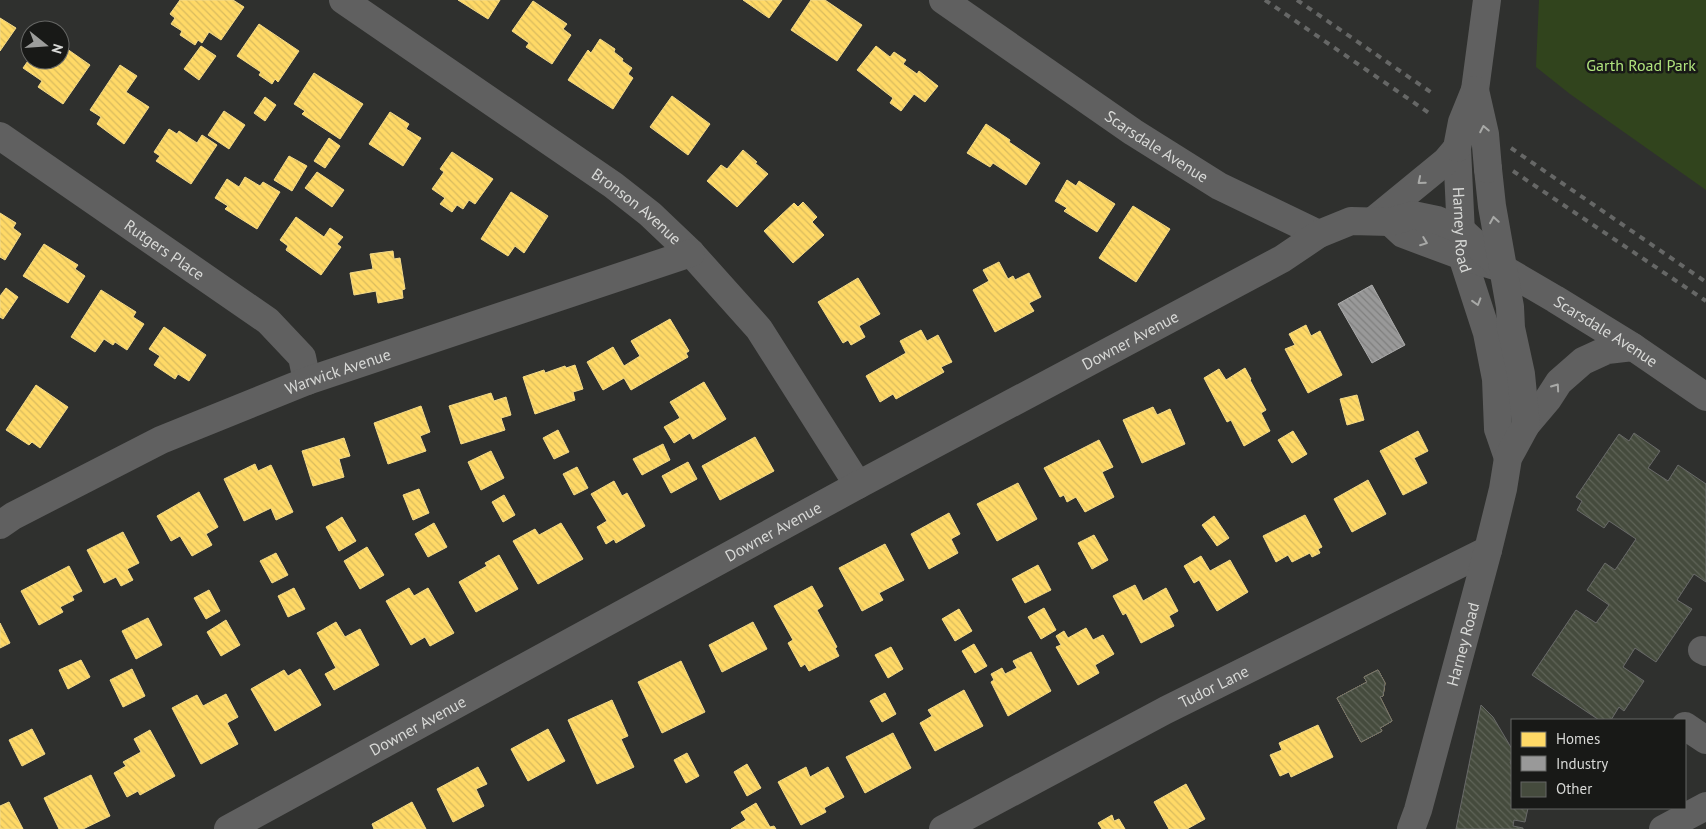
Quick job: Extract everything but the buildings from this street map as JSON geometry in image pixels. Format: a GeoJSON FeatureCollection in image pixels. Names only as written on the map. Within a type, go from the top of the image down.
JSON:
{"type":"FeatureCollection","features":[{"type":"Feature","properties":{"kind":"street","name":"Bronson Avenue"},"geometry":{"type":"LineString","coordinates":[[343,0],[613,185],[650,214],[691,253],[759,329],[858,485]]}},
{"type":"Feature","properties":{"kind":"street","name":"Scarsdale Avenue"},"geometry":{"type":"LineString","coordinates":[[943,0],[1133,132],[1219,186],[1319,234],[1352,221],[1382,221],[1413,215],[1437,220],[1462,243],[1633,347],[1706,397]]}},
{"type":"Feature","properties":{"kind":"street","name":"Harney Road"},"geometry":{"type":"LineString","coordinates":[[1486,0],[1477,77],[1462,122],[1457,148],[1462,243],[1486,333],[1496,380],[1498,429],[1508,458]]}},
{"type":"Feature","properties":{"kind":"street","name":"Harney Road"},"geometry":{"type":"LineString","coordinates":[[1411,829],[1418,810],[1488,550],[1508,458],[1526,425],[1522,374],[1511,328],[1510,307],[1492,206],[1477,77]]}},
{"type":"Feature","properties":{"kind":"street","name":"Rutgers Place"},"geometry":{"type":"LineString","coordinates":[[0,136],[268,321],[302,358],[307,381]]}},
{"type":"Feature","properties":{"kind":"street"},"geometry":{"type":"LineString","coordinates":[[1382,221],[1457,148]]}},
{"type":"Feature","properties":{"kind":"street","name":"Downer Avenue"},"geometry":{"type":"LineString","coordinates":[[228,829],[858,485],[1282,259],[1319,234]]}},
{"type":"Feature","properties":{"kind":"street","name":"Warwick Avenue"},"geometry":{"type":"LineString","coordinates":[[4,516],[161,440],[307,381],[691,253]]}},
{"type":"Feature","properties":{"kind":"street"},"geometry":{"type":"LineString","coordinates":[[1526,425],[1548,399],[1559,382],[1582,361],[1607,350],[1633,347]]}},
{"type":"Feature","properties":{"kind":"street","name":"Tudor Lane"},"geometry":{"type":"LineString","coordinates":[[943,829],[1166,710],[1488,550]]}},
{"type":"Feature","properties":{"kind":"street"},"geometry":{"type":"LineString","coordinates":[[1686,727],[1706,740]]}},
{"type":"Feature","properties":{"kind":"street"},"geometry":{"type":"LineString","coordinates":[[1663,829],[1706,806]]}},
{"type":"Feature","properties":{"kind":"green space","name":"Garth Road Park"},"geometry":{"type":"Polygon","coordinates":[[[1539,0],[1706,0],[1706,190],[1570,94],[1536,67],[1539,0]]]}},
{"type":"Feature","properties":{"kind":"railway"},"geometry":{"type":"LineString","coordinates":[[1265,0],[1429,113]]}},
{"type":"Feature","properties":{"kind":"railway"},"geometry":{"type":"LineString","coordinates":[[1297,0],[1432,93]]}},
{"type":"Feature","properties":{"kind":"railway"},"geometry":{"type":"LineString","coordinates":[[1511,148],[1706,282]]}},
{"type":"Feature","properties":{"kind":"railway"},"geometry":{"type":"LineString","coordinates":[[1513,171],[1706,301]]}}]}
